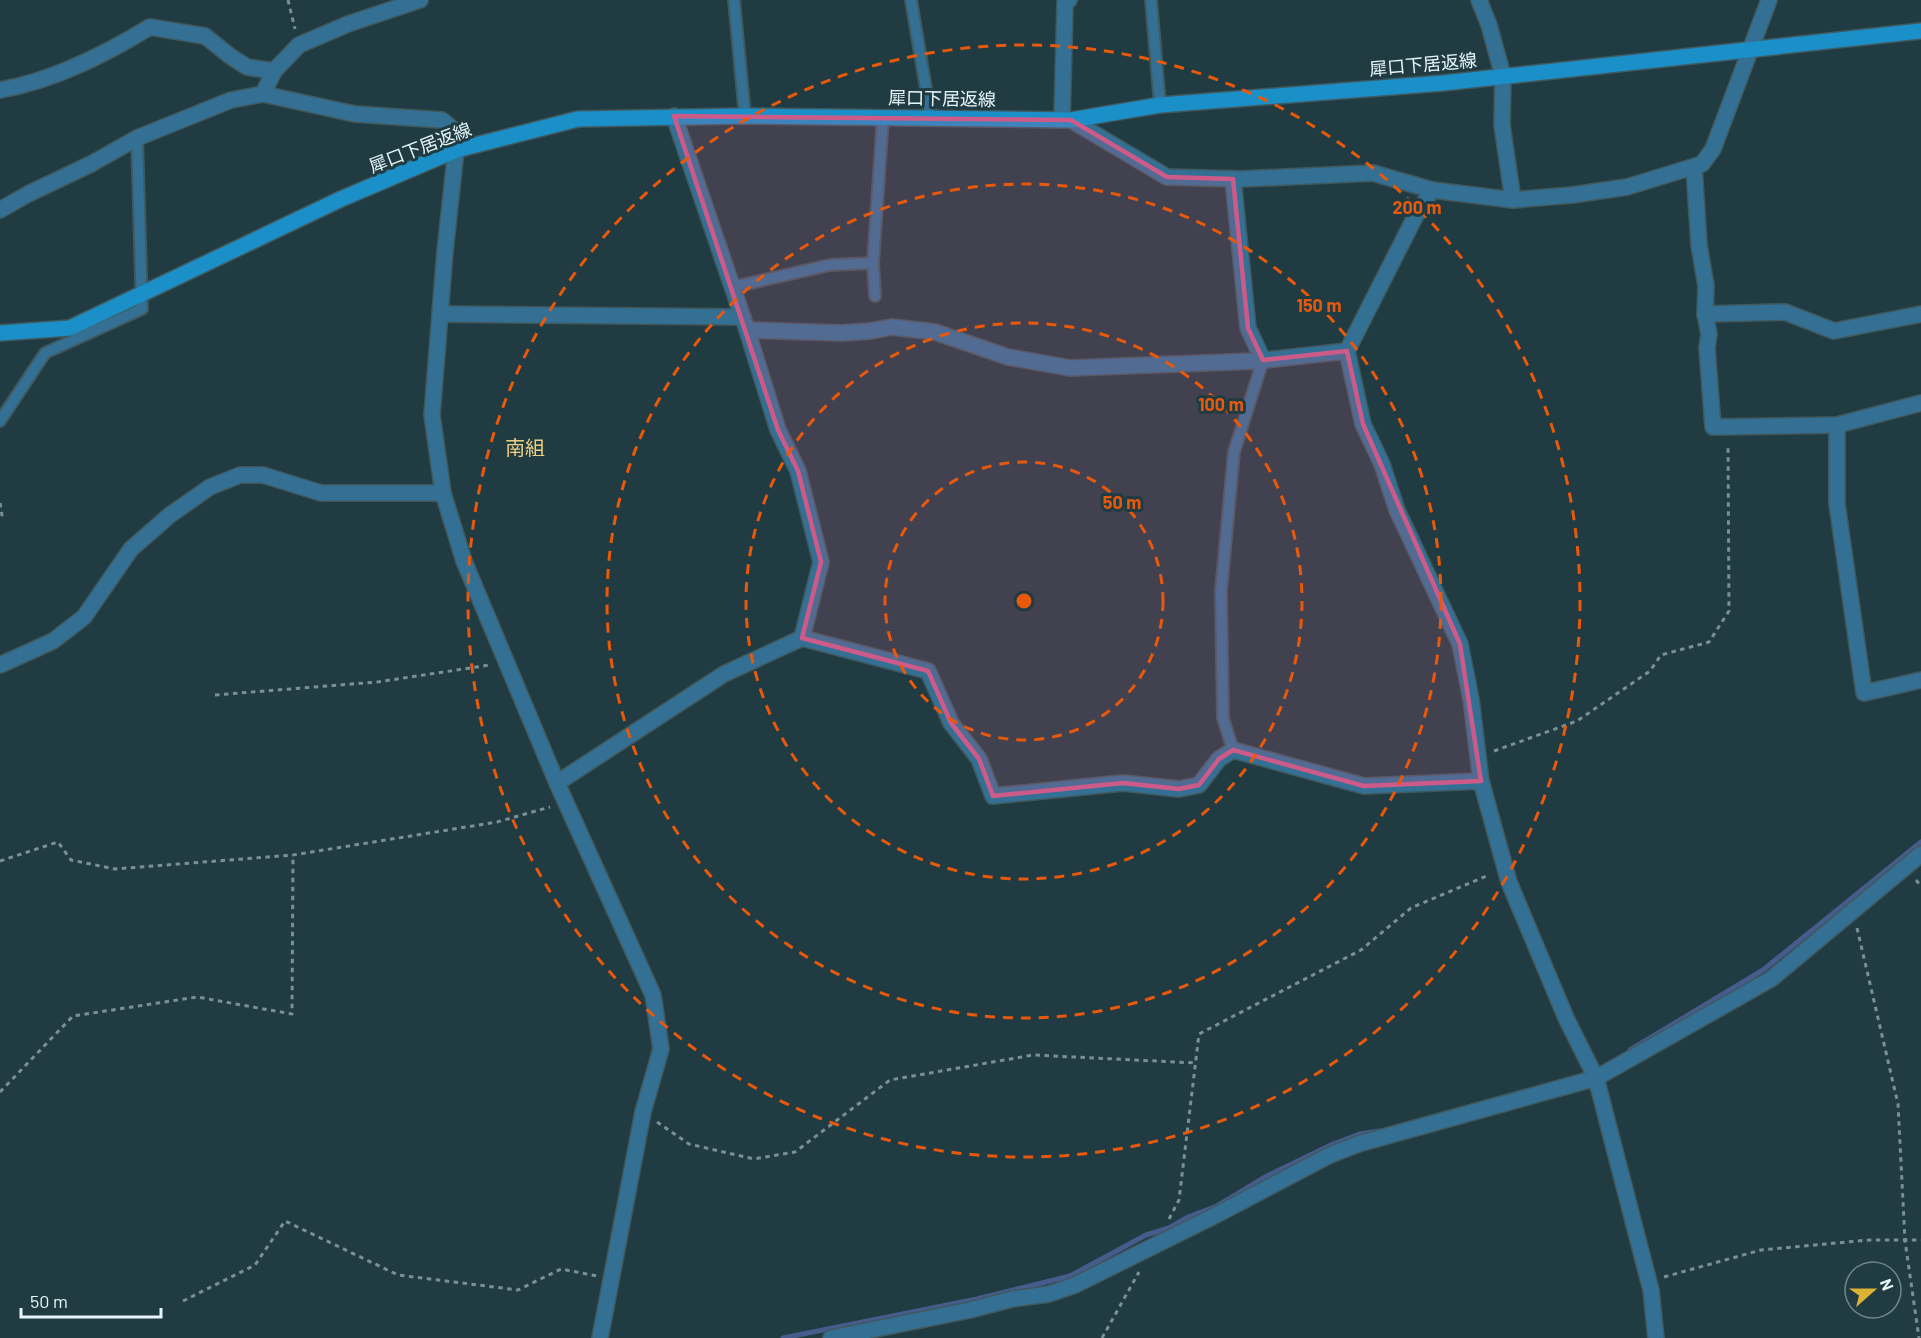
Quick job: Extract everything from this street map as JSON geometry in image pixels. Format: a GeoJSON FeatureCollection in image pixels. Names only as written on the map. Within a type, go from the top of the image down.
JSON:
{"type":"FeatureCollection","features":[{"type":"Feature","properties":{"kind":"main road","name":"犀口下居返線"},"geometry":{"type":"LineString","coordinates":[[0,333],[69,328],[341,200],[456,150],[578,119],[744,116],[1067,120],[1160,105],[1443,83],[1921,31]]}},
{"type":"Feature","properties":{"kind":"street"},"geometry":{"type":"LineString","coordinates":[[263,94],[274,72],[299,45],[348,24],[420,0]]}},
{"type":"Feature","properties":{"kind":"street"},"geometry":{"type":"LineString","coordinates":[[1069,0],[1065,3],[1067,120],[1167,177],[1233,179],[1373,173],[1432,190],[1513,200],[1627,188],[1702,164],[1713,149],[1769,0]]}},
{"type":"Feature","properties":{"kind":"street"},"geometry":{"type":"LineString","coordinates":[[1479,0],[1503,76],[1502,125],[1513,200]]}},
{"type":"Feature","properties":{"kind":"street"},"geometry":{"type":"LineString","coordinates":[[0,90],[25,86],[79,64],[111,50],[150,27],[206,36],[247,67],[274,72]]}},
{"type":"Feature","properties":{"kind":"street"},"geometry":{"type":"LineString","coordinates":[[0,210],[137,138],[231,100],[263,94],[355,114],[442,120],[455,131],[456,150],[432,415],[443,493],[464,561],[506,663],[557,783],[653,995],[661,1049],[643,1112],[600,1338]]}},
{"type":"Feature","properties":{"kind":"street"},"geometry":{"type":"LineString","coordinates":[[674,116],[745,323],[778,430],[798,471],[821,562],[802,638]]}},
{"type":"Feature","properties":{"kind":"street"},"geometry":{"type":"LineString","coordinates":[[1694,167],[1699,245],[1706,286],[1705,314],[1709,334],[1707,348],[1713,428],[1837,425],[1921,403]]}},
{"type":"Feature","properties":{"kind":"street"},"geometry":{"type":"LineString","coordinates":[[1233,179],[1248,328],[1263,360]]}},
{"type":"Feature","properties":{"kind":"street"},"geometry":{"type":"LineString","coordinates":[[1432,190],[1415,217],[1347,351],[1363,424],[1382,464],[1397,510],[1460,644],[1471,699],[1481,781],[1509,882],[1566,1018],[1596,1078],[1651,1290],[1656,1338]]}},
{"type":"Feature","properties":{"kind":"street"},"geometry":{"type":"LineString","coordinates":[[1705,314],[1785,312],[1834,331],[1921,314]]}},
{"type":"Feature","properties":{"kind":"street"},"geometry":{"type":"LineString","coordinates":[[440,314],[745,323],[842,333],[892,327],[935,332],[1008,357],[1070,368],[1263,360],[1347,351]]}},
{"type":"Feature","properties":{"kind":"street"},"geometry":{"type":"LineString","coordinates":[[1837,425],[1837,504],[1864,693],[1921,680]]}},
{"type":"Feature","properties":{"kind":"street"},"geometry":{"type":"LineString","coordinates":[[0,665],[53,642],[84,617],[131,549],[170,515],[210,487],[240,475],[263,475],[321,493],[443,493]]}},
{"type":"Feature","properties":{"kind":"street"},"geometry":{"type":"LineString","coordinates":[[557,783],[724,674],[802,638],[927,671],[951,723],[979,759],[993,796],[1124,783],[1179,789],[1199,785],[1219,759],[1233,750],[1364,786],[1481,781]]}},
{"type":"Feature","properties":{"kind":"street"},"geometry":{"type":"LineString","coordinates":[[831,1338],[970,1310],[1012,1299],[1049,1294],[1075,1285],[1330,1155],[1358,1144],[1596,1078],[1771,979],[1921,854]]}},
{"type":"Feature","properties":{"kind":"lane"},"geometry":{"type":"LineString","coordinates":[[734,0],[744,116]]}},
{"type":"Feature","properties":{"kind":"lane"},"geometry":{"type":"LineString","coordinates":[[911,0],[931,118]]}},
{"type":"Feature","properties":{"kind":"lane"},"geometry":{"type":"LineString","coordinates":[[1151,0],[1160,105]]}},
{"type":"Feature","properties":{"kind":"lane"},"geometry":{"type":"LineString","coordinates":[[875,296],[873,263],[883,117]]}},
{"type":"Feature","properties":{"kind":"lane"},"geometry":{"type":"LineString","coordinates":[[0,421],[45,353],[142,309],[137,138]]}},
{"type":"Feature","properties":{"kind":"lane"},"geometry":{"type":"LineString","coordinates":[[733,287],[830,265],[873,263]]}},
{"type":"Feature","properties":{"kind":"lane"},"geometry":{"type":"LineString","coordinates":[[1233,750],[1223,718],[1221,591],[1234,452],[1263,360]]}},
{"type":"Feature","properties":{"kind":"path"},"geometry":{"type":"LineString","coordinates":[[288,0],[299,45]]}},
{"type":"Feature","properties":{"kind":"path"},"geometry":{"type":"LineString","coordinates":[[1478,757],[1577,721],[1650,671],[1661,656],[1709,642],[1729,611],[1728,427]]}},
{"type":"Feature","properties":{"kind":"path"},"geometry":{"type":"LineString","coordinates":[[0,503],[2,515],[0,519]]}},
{"type":"Feature","properties":{"kind":"path"},"geometry":{"type":"LineString","coordinates":[[215,695],[377,682],[506,663]]}},
{"type":"Feature","properties":{"kind":"path"},"geometry":{"type":"LineString","coordinates":[[0,861],[57,842],[71,860],[114,869],[293,855],[497,822],[566,802]]}},
{"type":"Feature","properties":{"kind":"path"},"geometry":{"type":"LineString","coordinates":[[0,1092],[73,1016],[197,998],[292,1014],[293,855]]}},
{"type":"Feature","properties":{"kind":"path"},"geometry":{"type":"LineString","coordinates":[[1102,1338],[1179,1200],[1199,1034],[1361,950],[1411,908],[1505,868]]}},
{"type":"Feature","properties":{"kind":"path"},"geometry":{"type":"LineString","coordinates":[[1853,912],[1898,1104],[1905,1241],[1919,1338]]}},
{"type":"Feature","properties":{"kind":"path"},"geometry":{"type":"LineString","coordinates":[[643,1112],[689,1144],[754,1159],[795,1152],[890,1080],[1034,1055],[1196,1064]]}},
{"type":"Feature","properties":{"kind":"path"},"geometry":{"type":"LineString","coordinates":[[183,1301],[255,1265],[285,1221],[398,1275],[518,1290],[561,1269],[610,1279]]}},
{"type":"Feature","properties":{"kind":"path"},"geometry":{"type":"LineString","coordinates":[[1648,1282],[1690,1268],[1761,1250],[1869,1240],[1921,1240]]}},
{"type":"Feature","properties":{"kind":"highlighted area"},"geometry":{"type":"Polygon","coordinates":[[[674,116],[1071,120],[1167,177],[1233,179],[1248,328],[1263,360],[1347,351],[1363,424],[1460,644],[1481,781],[1364,786],[1233,750],[1219,759],[1199,785],[1179,789],[1123,783],[993,796],[979,759],[951,723],[928,671],[802,638],[821,562],[798,471],[778,430],[674,116]]]}},
{"type":"Feature","properties":{"kind":"waterway"},"geometry":{"type":"LineString","coordinates":[[1630,1050],[1763,970],[1921,842]]}},
{"type":"Feature","properties":{"kind":"waterway"},"geometry":{"type":"LineString","coordinates":[[783,1338],[977,1299],[1070,1276],[1146,1235],[1169,1228],[1188,1217],[1217,1206],[1267,1176],[1333,1144],[1360,1134],[1379,1131]]}},
{"type":"Feature","properties":{"kind":"district","name":"南組"},"geometry":{"type":"Point","coordinates":[525,447]}}]}
